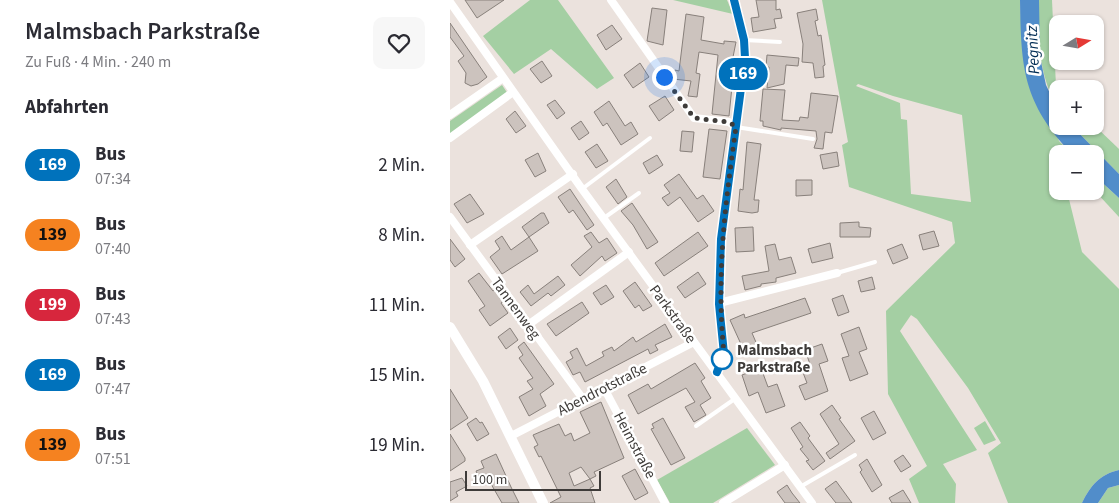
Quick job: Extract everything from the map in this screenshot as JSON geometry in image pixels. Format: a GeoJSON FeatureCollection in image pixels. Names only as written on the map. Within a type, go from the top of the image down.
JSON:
{"type":"FeatureCollection","features":[{"type":"Feature","properties":{"kind":"main road"},"geometry":{"type":"LineString","coordinates":[[450,327],[466,350],[511,436],[543,503]]}},
{"type":"Feature","properties":{"kind":"street"},"geometry":{"type":"LineString","coordinates":[[611,0],[694,118],[729,122],[736,127]]}},
{"type":"Feature","properties":{"kind":"street"},"geometry":{"type":"LineString","coordinates":[[717,372],[724,354],[719,304],[721,239],[745,58],[744,40],[734,0]]}},
{"type":"Feature","properties":{"kind":"street","name":"Parkstraße"},"geometry":{"type":"LineString","coordinates":[[450,3],[582,189],[812,503]]}},
{"type":"Feature","properties":{"kind":"street"},"geometry":{"type":"LineString","coordinates":[[450,115],[503,78]]}},
{"type":"Feature","properties":{"kind":"street"},"geometry":{"type":"LineString","coordinates":[[450,138],[514,92]]}},
{"type":"Feature","properties":{"kind":"street"},"geometry":{"type":"LineString","coordinates":[[470,245],[573,174]]}},
{"type":"Feature","properties":{"kind":"street","name":"Tannenweg"},"geometry":{"type":"LineString","coordinates":[[450,217],[583,399]]}},
{"type":"Feature","properties":{"kind":"street"},"geometry":{"type":"LineString","coordinates":[[528,325],[629,252]]}},
{"type":"Feature","properties":{"kind":"street"},"geometry":{"type":"LineString","coordinates":[[719,304],[837,273]]}},
{"type":"Feature","properties":{"kind":"street","name":"Abendrotstraße"},"geometry":{"type":"LineString","coordinates":[[511,436],[694,342]]}},
{"type":"Feature","properties":{"kind":"street","name":"Heimstraße"},"geometry":{"type":"LineString","coordinates":[[604,388],[665,503]]}},
{"type":"Feature","properties":{"kind":"street"},"geometry":{"type":"LineString","coordinates":[[723,503],[733,500],[785,465]]}},
{"type":"Feature","properties":{"kind":"lane"},"geometry":{"type":"LineString","coordinates":[[744,40],[780,42]]}},
{"type":"Feature","properties":{"kind":"lane"},"geometry":{"type":"LineString","coordinates":[[736,127],[813,138]]}},
{"type":"Feature","properties":{"kind":"lane"},"geometry":{"type":"LineString","coordinates":[[582,189],[650,138]]}},
{"type":"Feature","properties":{"kind":"lane"},"geometry":{"type":"LineString","coordinates":[[604,218],[639,193]]}},
{"type":"Feature","properties":{"kind":"lane"},"geometry":{"type":"LineString","coordinates":[[837,273],[875,262]]}},
{"type":"Feature","properties":{"kind":"lane"},"geometry":{"type":"LineString","coordinates":[[696,426],[736,398]]}},
{"type":"Feature","properties":{"kind":"lane"},"geometry":{"type":"LineString","coordinates":[[800,487],[855,454]]}},
{"type":"Feature","properties":{"kind":"green space"},"geometry":{"type":"Polygon","coordinates":[[[530,0],[558,0],[614,78],[597,89],[551,49],[514,74],[483,36],[530,0]]]}},
{"type":"Feature","properties":{"kind":"green space"},"geometry":{"type":"Polygon","coordinates":[[[673,0],[727,0],[733,14],[673,0]]]}},
{"type":"Feature","properties":{"kind":"green space"},"geometry":{"type":"Polygon","coordinates":[[[822,0],[1020,0],[1021,21],[1049,109],[1049,135],[1057,135],[1063,145],[1049,145],[1049,200],[1069,200],[1082,252],[1119,289],[1119,470],[1106,475],[1096,482],[1082,503],[1008,503],[988,453],[1001,443],[968,388],[917,319],[911,315],[900,331],[977,450],[943,464],[956,484],[955,503],[919,503],[909,479],[927,466],[888,394],[886,311],[955,243],[952,222],[849,187],[842,145],[848,142],[822,0]],[[858,84],[856,86],[900,103],[901,119],[907,120],[911,194],[971,202],[962,115],[893,96],[858,84]]]}},
{"type":"Feature","properties":{"kind":"green space"},"geometry":{"type":"Polygon","coordinates":[[[1039,0],[1052,0],[1053,15],[1049,15],[1049,70],[1055,70],[1056,80],[1049,80],[1049,89],[1040,55],[1039,0]]]}},
{"type":"Feature","properties":{"kind":"green space"},"geometry":{"type":"Polygon","coordinates":[[[502,85],[508,94],[450,136],[450,121],[502,85]]]}},
{"type":"Feature","properties":{"kind":"green space"},"geometry":{"type":"Polygon","coordinates":[[[1081,135],[1104,135],[1119,149],[1119,174],[1104,159],[1104,145],[1091,145],[1081,135]]]}},
{"type":"Feature","properties":{"kind":"green space"},"geometry":{"type":"Polygon","coordinates":[[[1104,184],[1119,198],[1119,217],[1103,200],[1104,184]]]}},
{"type":"Feature","properties":{"kind":"green space"},"geometry":{"type":"Polygon","coordinates":[[[985,421],[996,440],[984,445],[974,428],[985,421]]]}},
{"type":"Feature","properties":{"kind":"green space"},"geometry":{"type":"Polygon","coordinates":[[[747,428],[775,465],[713,503],[670,503],[657,480],[747,428]]]}},
{"type":"Feature","properties":{"kind":"green space"},"geometry":{"type":"Polygon","coordinates":[[[1119,485],[1119,503],[1098,503],[1108,488],[1119,485]]]}},
{"type":"Feature","properties":{"kind":"water","name":"Pegnitz"},"geometry":{"type":"Polygon","coordinates":[[[1020,0],[1039,0],[1040,57],[1049,91],[1049,126],[1034,101],[1024,65],[1020,0]]]}},
{"type":"Feature","properties":{"kind":"water"},"geometry":{"type":"Polygon","coordinates":[[[1081,135],[1091,145],[1064,145],[1056,136],[1081,135]]]}},
{"type":"Feature","properties":{"kind":"water"},"geometry":{"type":"Polygon","coordinates":[[[1104,159],[1119,174],[1119,198],[1104,184],[1104,159]]]}},
{"type":"Feature","properties":{"kind":"water"},"geometry":{"type":"Polygon","coordinates":[[[1119,470],[1119,485],[1108,488],[1098,503],[1082,503],[1096,482],[1106,475],[1119,470]]]}},
{"type":"Feature","properties":{"kind":"building"},"geometry":{"type":"Polygon","coordinates":[[[465,0],[504,0],[477,18],[465,0]]]}},
{"type":"Feature","properties":{"kind":"building"},"geometry":{"type":"Polygon","coordinates":[[[756,0],[776,0],[776,10],[780,9],[782,18],[774,19],[776,28],[753,32],[751,18],[759,17],[756,0]]]}},
{"type":"Feature","properties":{"kind":"building"},"geometry":{"type":"Polygon","coordinates":[[[652,8],[667,10],[663,45],[647,41],[652,8]]]}},
{"type":"Feature","properties":{"kind":"building"},"geometry":{"type":"Polygon","coordinates":[[[816,9],[818,20],[815,21],[818,36],[821,35],[825,65],[823,66],[824,77],[815,78],[813,63],[802,62],[803,44],[797,13],[816,9]]]}},
{"type":"Feature","properties":{"kind":"building"},"geometry":{"type":"Polygon","coordinates":[[[686,14],[704,17],[701,40],[724,44],[724,41],[736,42],[731,67],[734,67],[729,116],[712,114],[718,55],[699,52],[696,73],[700,74],[697,97],[688,96],[691,81],[673,79],[675,70],[679,71],[686,14]]]}},
{"type":"Feature","properties":{"kind":"building"},"geometry":{"type":"Polygon","coordinates":[[[450,23],[487,77],[478,84],[471,86],[465,83],[466,73],[458,61],[464,56],[450,37],[450,23]]]}},
{"type":"Feature","properties":{"kind":"building"},"geometry":{"type":"Polygon","coordinates":[[[612,25],[622,39],[606,50],[597,35],[612,25]]]}},
{"type":"Feature","properties":{"kind":"building"},"geometry":{"type":"Polygon","coordinates":[[[767,55],[799,58],[798,66],[786,65],[784,84],[767,88],[769,67],[766,67],[767,55]]]}},
{"type":"Feature","properties":{"kind":"building"},"geometry":{"type":"Polygon","coordinates":[[[542,61],[552,76],[541,83],[530,69],[542,61]]]}},
{"type":"Feature","properties":{"kind":"building"},"geometry":{"type":"Polygon","coordinates":[[[640,63],[649,77],[633,88],[624,75],[640,63]]]}},
{"type":"Feature","properties":{"kind":"building"},"geometry":{"type":"Polygon","coordinates":[[[763,89],[785,90],[782,120],[799,121],[800,117],[808,118],[811,93],[838,96],[832,133],[825,132],[823,149],[814,148],[817,139],[816,131],[781,128],[781,130],[763,126],[763,121],[760,121],[763,89]]]}},
{"type":"Feature","properties":{"kind":"building"},"geometry":{"type":"Polygon","coordinates":[[[665,96],[674,110],[659,121],[649,106],[665,96]]]}},
{"type":"Feature","properties":{"kind":"building"},"geometry":{"type":"Polygon","coordinates":[[[555,100],[565,113],[557,119],[547,105],[555,100]]]}},
{"type":"Feature","properties":{"kind":"building"},"geometry":{"type":"Polygon","coordinates":[[[609,101],[625,126],[631,122],[638,134],[621,145],[607,123],[603,126],[594,112],[609,101]]]}},
{"type":"Feature","properties":{"kind":"building"},"geometry":{"type":"Polygon","coordinates":[[[515,111],[526,126],[516,133],[506,119],[515,111]]]}},
{"type":"Feature","properties":{"kind":"building"},"geometry":{"type":"Polygon","coordinates":[[[581,121],[589,133],[579,140],[571,128],[581,121]]]}},
{"type":"Feature","properties":{"kind":"building"},"geometry":{"type":"Polygon","coordinates":[[[709,129],[727,131],[720,179],[703,177],[709,129]]]}},
{"type":"Feature","properties":{"kind":"building"},"geometry":{"type":"Polygon","coordinates":[[[682,131],[694,132],[692,152],[680,151],[682,131]]]}},
{"type":"Feature","properties":{"kind":"building"},"geometry":{"type":"Polygon","coordinates":[[[747,142],[761,144],[754,200],[759,200],[758,212],[752,213],[738,211],[740,189],[743,190],[747,142]]]}},
{"type":"Feature","properties":{"kind":"building"},"geometry":{"type":"Polygon","coordinates":[[[597,144],[608,161],[596,168],[585,152],[597,144]]]}},
{"type":"Feature","properties":{"kind":"building"},"geometry":{"type":"Polygon","coordinates":[[[837,152],[839,166],[823,169],[820,155],[837,152]]]}},
{"type":"Feature","properties":{"kind":"building"},"geometry":{"type":"Polygon","coordinates":[[[538,153],[546,171],[535,177],[525,160],[538,153]]]}},
{"type":"Feature","properties":{"kind":"building"},"geometry":{"type":"Polygon","coordinates":[[[657,155],[663,165],[649,174],[643,163],[657,155]]]}},
{"type":"Feature","properties":{"kind":"building"},"geometry":{"type":"Polygon","coordinates":[[[679,174],[697,199],[703,195],[714,211],[698,222],[680,197],[668,206],[662,198],[670,193],[664,185],[679,174]]]}},
{"type":"Feature","properties":{"kind":"building"},"geometry":{"type":"Polygon","coordinates":[[[616,179],[627,197],[618,204],[606,187],[616,179]]]}},
{"type":"Feature","properties":{"kind":"building"},"geometry":{"type":"Polygon","coordinates":[[[796,180],[812,180],[812,195],[796,196],[796,180]]]}},
{"type":"Feature","properties":{"kind":"building"},"geometry":{"type":"Polygon","coordinates":[[[570,189],[594,225],[587,230],[573,210],[569,213],[558,197],[570,189]]]}},
{"type":"Feature","properties":{"kind":"building"},"geometry":{"type":"Polygon","coordinates":[[[470,194],[484,214],[467,223],[454,204],[470,194]]]}},
{"type":"Feature","properties":{"kind":"building"},"geometry":{"type":"Polygon","coordinates":[[[632,203],[658,242],[647,249],[633,225],[621,211],[632,203]]]}},
{"type":"Feature","properties":{"kind":"building"},"geometry":{"type":"Polygon","coordinates":[[[541,213],[544,213],[549,223],[529,237],[522,227],[541,213]]]}},
{"type":"Feature","properties":{"kind":"building"},"geometry":{"type":"Polygon","coordinates":[[[859,222],[859,227],[871,228],[870,237],[840,237],[840,223],[859,222]]]}},
{"type":"Feature","properties":{"kind":"building"},"geometry":{"type":"Polygon","coordinates":[[[753,227],[754,251],[736,252],[735,228],[753,227]]]}},
{"type":"Feature","properties":{"kind":"building"},"geometry":{"type":"Polygon","coordinates":[[[934,231],[939,246],[923,250],[919,235],[934,231]]]}},
{"type":"Feature","properties":{"kind":"building"},"geometry":{"type":"Polygon","coordinates":[[[591,232],[599,243],[607,238],[617,253],[605,261],[602,256],[580,276],[571,265],[592,247],[584,236],[591,232]]]}},
{"type":"Feature","properties":{"kind":"building"},"geometry":{"type":"Polygon","coordinates":[[[698,232],[708,246],[664,276],[655,263],[698,232]]]}},
{"type":"Feature","properties":{"kind":"building"},"geometry":{"type":"Polygon","coordinates":[[[502,236],[511,250],[529,237],[538,251],[502,274],[490,257],[500,249],[495,241],[502,236]]]}},
{"type":"Feature","properties":{"kind":"building"},"geometry":{"type":"Polygon","coordinates":[[[450,239],[465,259],[455,267],[450,260],[450,239]]]}},
{"type":"Feature","properties":{"kind":"building"},"geometry":{"type":"Polygon","coordinates":[[[830,243],[833,258],[812,263],[808,249],[830,243]]]}},
{"type":"Feature","properties":{"kind":"building"},"geometry":{"type":"Polygon","coordinates":[[[775,244],[779,260],[791,257],[796,273],[776,278],[776,282],[761,284],[761,286],[745,290],[742,276],[769,271],[765,246],[775,244]]]}},
{"type":"Feature","properties":{"kind":"building"},"geometry":{"type":"Polygon","coordinates":[[[902,244],[908,258],[893,264],[887,250],[902,244]]]}},
{"type":"Feature","properties":{"kind":"building"},"geometry":{"type":"Polygon","coordinates":[[[698,272],[706,284],[685,298],[677,287],[698,272]]]}},
{"type":"Feature","properties":{"kind":"building"},"geometry":{"type":"Polygon","coordinates":[[[479,273],[493,291],[496,289],[504,301],[501,303],[508,313],[490,326],[479,310],[485,306],[468,281],[479,273]]]}},
{"type":"Feature","properties":{"kind":"building"},"geometry":{"type":"Polygon","coordinates":[[[558,276],[565,285],[551,296],[548,293],[531,306],[520,292],[528,285],[534,294],[558,276]]]}},
{"type":"Feature","properties":{"kind":"building"},"geometry":{"type":"Polygon","coordinates":[[[872,277],[875,289],[861,292],[858,281],[872,277]]]}},
{"type":"Feature","properties":{"kind":"building"},"geometry":{"type":"Polygon","coordinates":[[[635,282],[652,306],[643,311],[639,305],[635,308],[623,291],[635,282]]]}},
{"type":"Feature","properties":{"kind":"building"},"geometry":{"type":"Polygon","coordinates":[[[606,285],[614,297],[601,305],[593,293],[606,285]]]}},
{"type":"Feature","properties":{"kind":"building"},"geometry":{"type":"Polygon","coordinates":[[[843,295],[849,312],[838,316],[832,299],[843,295]]]}},
{"type":"Feature","properties":{"kind":"building"},"geometry":{"type":"Polygon","coordinates":[[[805,298],[811,313],[752,333],[758,347],[745,353],[730,320],[744,314],[745,318],[805,298]]]}},
{"type":"Feature","properties":{"kind":"building"},"geometry":{"type":"Polygon","coordinates":[[[582,302],[589,313],[556,336],[547,324],[582,302]]]}},
{"type":"Feature","properties":{"kind":"building"},"geometry":{"type":"Polygon","coordinates":[[[665,324],[672,337],[655,345],[658,350],[650,354],[648,349],[585,382],[580,372],[573,375],[566,362],[573,358],[570,352],[577,348],[586,366],[604,356],[602,352],[612,347],[614,351],[633,337],[636,342],[665,324]]]}},
{"type":"Feature","properties":{"kind":"building"},"geometry":{"type":"Polygon","coordinates":[[[859,327],[867,349],[859,352],[868,374],[850,381],[842,358],[849,356],[841,334],[859,327]]]}},
{"type":"Feature","properties":{"kind":"building"},"geometry":{"type":"Polygon","coordinates":[[[510,328],[518,340],[506,349],[498,337],[510,328]]]}},
{"type":"Feature","properties":{"kind":"building"},"geometry":{"type":"Polygon","coordinates":[[[524,342],[554,384],[540,394],[546,406],[529,416],[519,397],[533,389],[527,381],[533,378],[519,358],[523,355],[518,347],[524,342]]]}},
{"type":"Feature","properties":{"kind":"building"},"geometry":{"type":"Polygon","coordinates":[[[822,344],[828,361],[819,364],[828,391],[805,400],[799,386],[807,383],[802,370],[811,367],[805,350],[822,344]]]}},
{"type":"Feature","properties":{"kind":"building"},"geometry":{"type":"Polygon","coordinates":[[[695,363],[705,378],[701,381],[711,398],[700,405],[706,415],[694,422],[685,407],[695,402],[686,388],[638,414],[628,395],[648,384],[651,389],[695,363]]]}},
{"type":"Feature","properties":{"kind":"building"},"geometry":{"type":"Polygon","coordinates":[[[761,368],[768,387],[777,384],[785,406],[766,413],[758,392],[749,396],[742,375],[761,368]]]}},
{"type":"Feature","properties":{"kind":"building"},"geometry":{"type":"Polygon","coordinates":[[[450,389],[468,418],[450,430],[450,389]]]}},
{"type":"Feature","properties":{"kind":"building"},"geometry":{"type":"Polygon","coordinates":[[[601,402],[624,458],[594,472],[596,476],[590,479],[594,486],[590,488],[595,503],[550,503],[561,497],[541,456],[539,457],[534,447],[538,445],[533,435],[559,424],[565,436],[571,433],[574,441],[590,433],[580,412],[601,402]],[[581,467],[569,473],[574,486],[590,479],[581,467]]]}},
{"type":"Feature","properties":{"kind":"building"},"geometry":{"type":"Polygon","coordinates":[[[832,405],[841,418],[839,419],[855,441],[830,459],[826,453],[839,444],[820,414],[832,405]]]}},
{"type":"Feature","properties":{"kind":"building"},"geometry":{"type":"Polygon","coordinates":[[[874,411],[886,433],[873,440],[861,418],[874,411]]]}},
{"type":"Feature","properties":{"kind":"building"},"geometry":{"type":"Polygon","coordinates":[[[476,418],[480,423],[482,422],[489,434],[477,441],[467,424],[476,418]]]}},
{"type":"Feature","properties":{"kind":"building"},"geometry":{"type":"Polygon","coordinates":[[[663,418],[685,458],[671,465],[651,429],[654,428],[652,424],[663,418]]]}},
{"type":"Feature","properties":{"kind":"building"},"geometry":{"type":"Polygon","coordinates":[[[800,422],[810,436],[808,438],[825,461],[813,470],[806,461],[809,460],[800,449],[803,447],[791,428],[800,422]]]}},
{"type":"Feature","properties":{"kind":"building"},"geometry":{"type":"Polygon","coordinates":[[[450,434],[465,461],[450,471],[450,434]]]}},
{"type":"Feature","properties":{"kind":"building"},"geometry":{"type":"Polygon","coordinates":[[[496,454],[519,503],[502,503],[487,477],[480,480],[476,471],[484,468],[481,461],[496,454]]]}},
{"type":"Feature","properties":{"kind":"building"},"geometry":{"type":"Polygon","coordinates":[[[903,455],[911,466],[901,472],[894,461],[903,455]]]}},
{"type":"Feature","properties":{"kind":"building"},"geometry":{"type":"Polygon","coordinates":[[[867,459],[882,485],[872,492],[860,472],[862,470],[859,465],[867,459]]]}},
{"type":"Feature","properties":{"kind":"building"},"geometry":{"type":"Polygon","coordinates":[[[635,469],[648,493],[635,500],[622,476],[635,469]]]}},
{"type":"Feature","properties":{"kind":"building"},"geometry":{"type":"Polygon","coordinates":[[[462,478],[467,486],[456,492],[458,496],[450,501],[450,482],[462,478]]]}},
{"type":"Feature","properties":{"kind":"building"},"geometry":{"type":"Polygon","coordinates":[[[836,481],[852,503],[836,503],[825,489],[836,481]]]}},
{"type":"Feature","properties":{"kind":"building"},"geometry":{"type":"Polygon","coordinates":[[[787,485],[800,503],[785,503],[777,492],[787,485]]]}},
{"type":"Feature","properties":{"kind":"building"},"geometry":{"type":"Polygon","coordinates":[[[903,490],[911,503],[892,503],[889,498],[903,490]]]}},
{"type":"Feature","properties":{"kind":"bus line","name":"169"},"geometry":{"type":"LineString","coordinates":[[717,372],[724,354],[719,304],[721,239],[745,58],[744,40],[734,0]]}},
{"type":"Feature","properties":{"kind":"place","name":"Malmsbach Parkstraße"},"geometry":{"type":"Point","coordinates":[722,359]}},
{"type":"Feature","properties":{"kind":"route"},"geometry":{"type":"LineString","coordinates":[[664,77],[694,118],[729,122],[736,127],[721,239],[719,304],[724,354],[722,359]]}}]}
